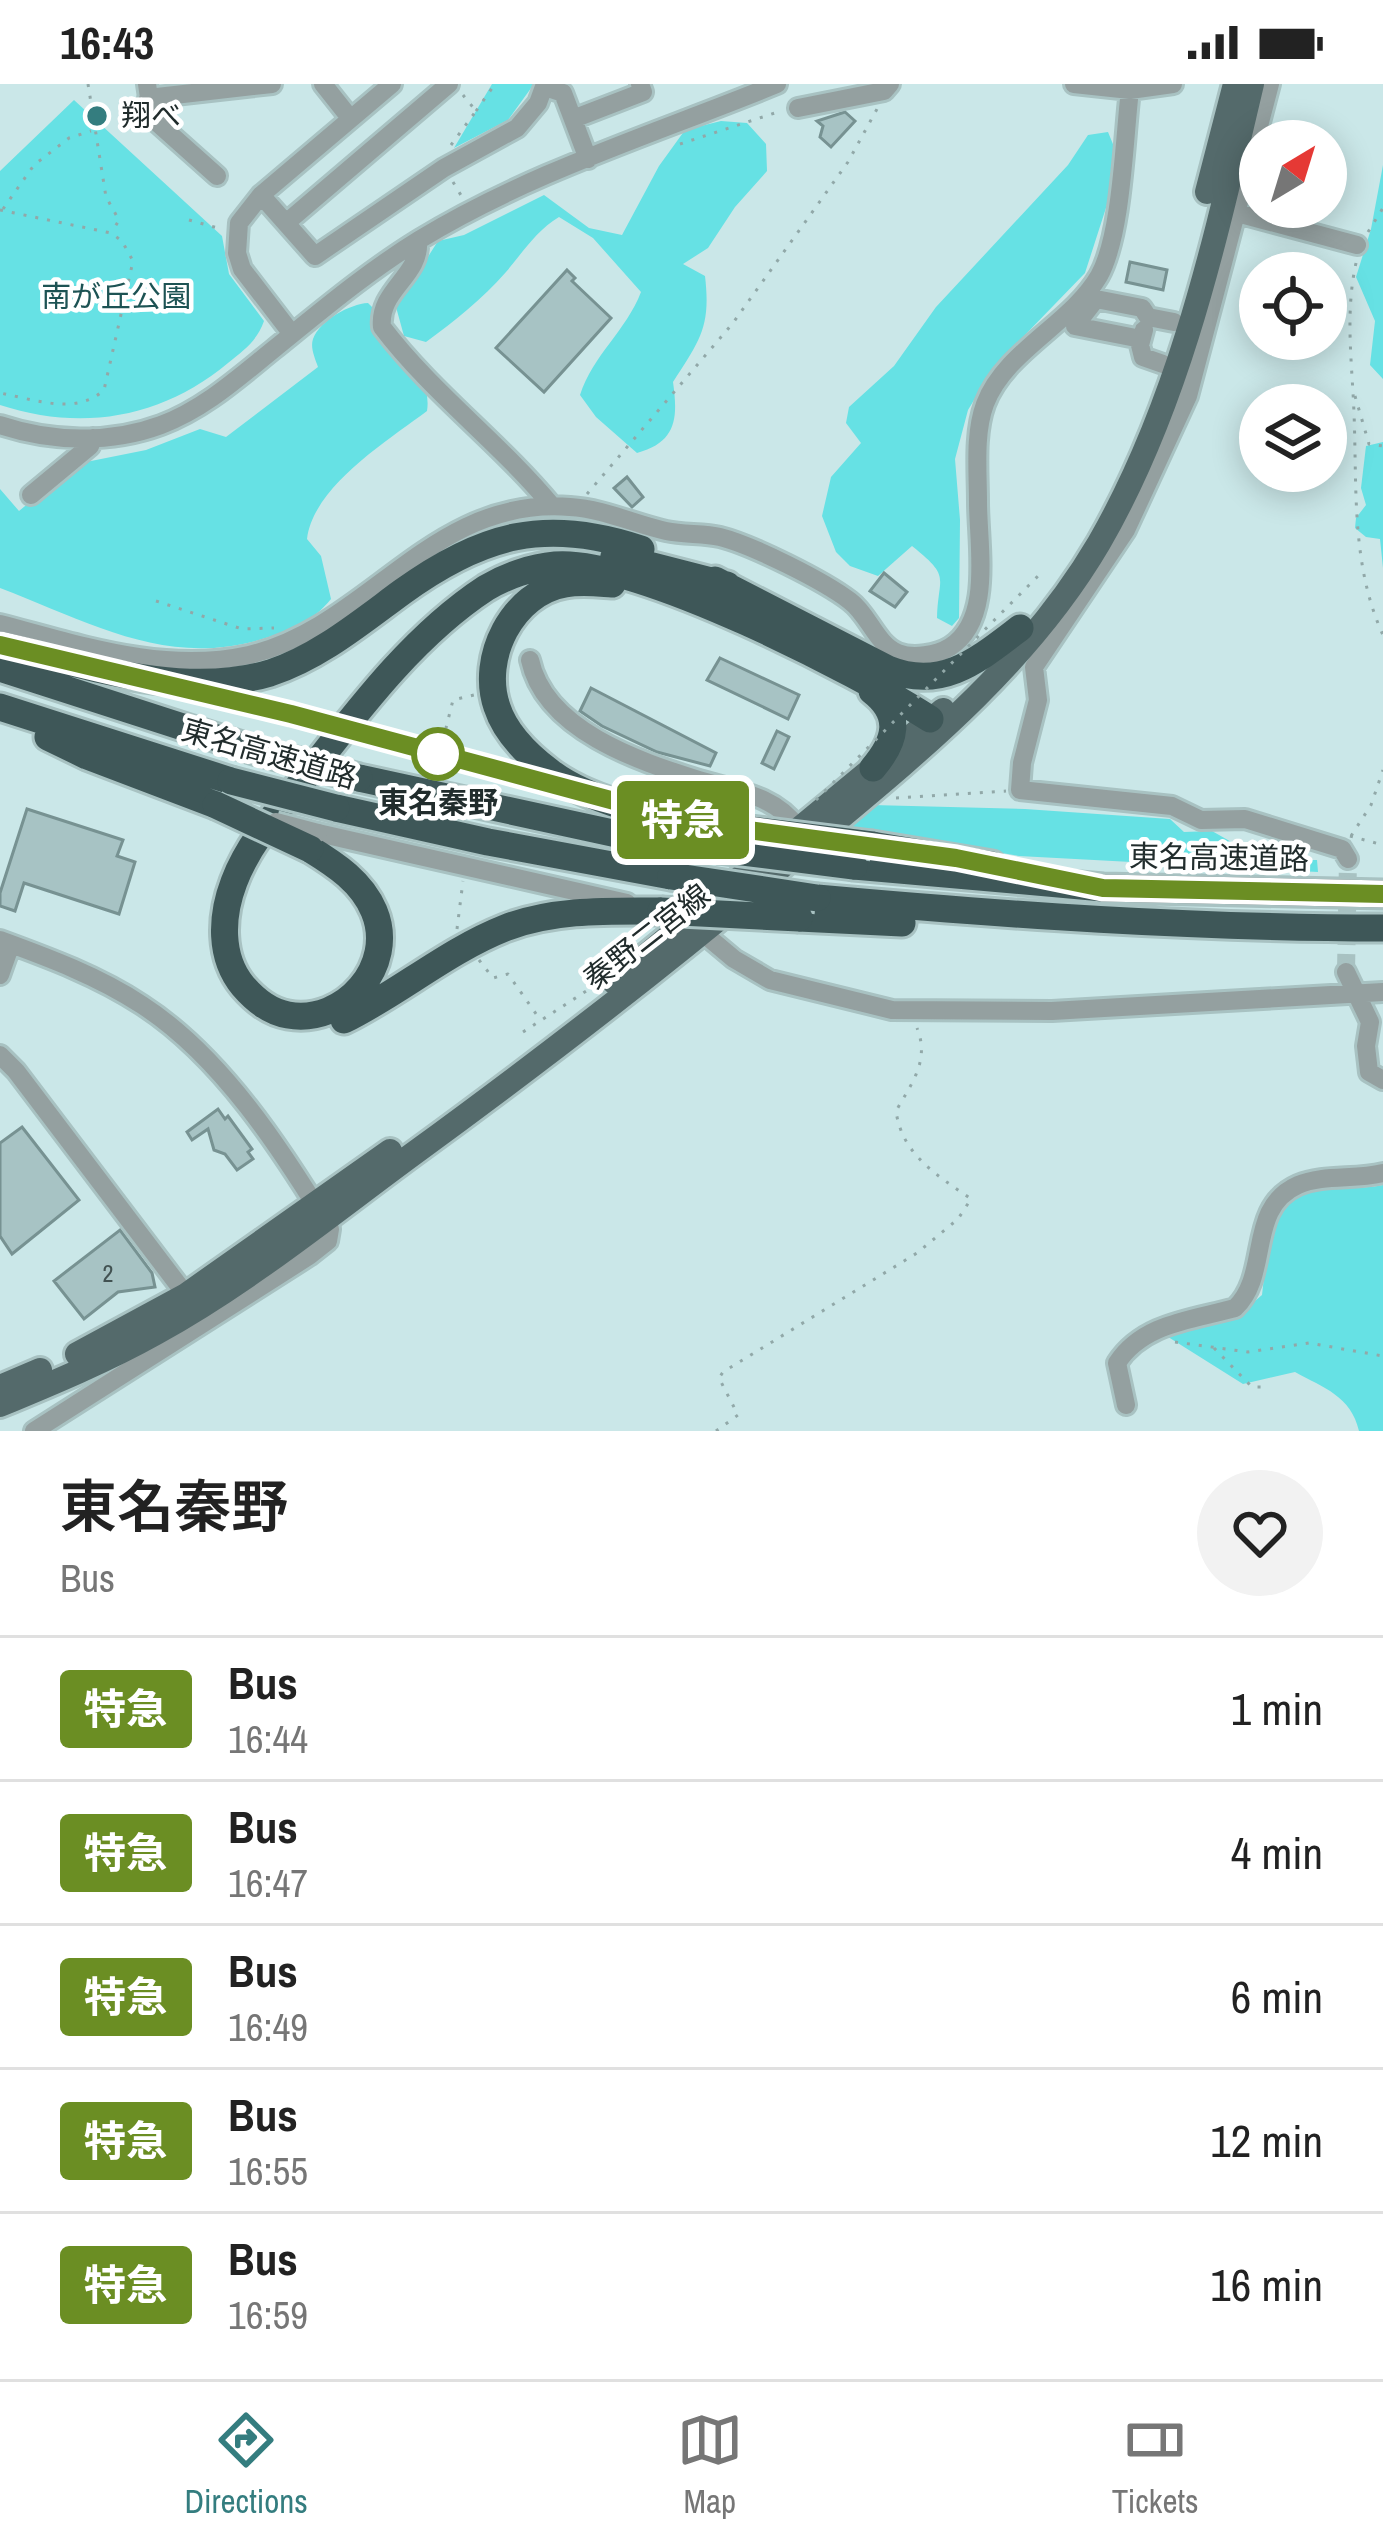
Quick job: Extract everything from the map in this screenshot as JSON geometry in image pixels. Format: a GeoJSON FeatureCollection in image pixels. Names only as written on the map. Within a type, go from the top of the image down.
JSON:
{"type":"FeatureCollection","features":[{"type":"Feature","properties":{"kind":"highway"},"geometry":{"type":"LineString","coordinates":[[0,645],[120,674],[208,682],[269,673],[365,622],[443,566],[490,541],[571,532],[604,537],[727,585],[898,673],[930,678],[964,668],[1019,628]]}},
{"type":"Feature","properties":{"kind":"highway"},"geometry":{"type":"LineString","coordinates":[[727,585],[612,555],[567,551],[500,564],[410,635],[258,815],[221,876],[213,940],[232,995],[249,1015],[279,1030],[302,1033],[350,1017],[464,947],[538,919],[602,911],[808,908]]}},
{"type":"Feature","properties":{"kind":"highway"},"geometry":{"type":"LineString","coordinates":[[224,793],[314,841],[360,887],[374,909],[379,940],[372,970],[356,994],[326,1012],[293,1016],[262,1005],[240,982],[226,951],[225,913],[235,879],[259,835],[366,704],[418,644],[490,585],[520,573],[583,564],[658,588],[768,634],[853,676],[935,726]]}},
{"type":"Feature","properties":{"kind":"highway"},"geometry":{"type":"LineString","coordinates":[[658,588],[561,584],[535,597],[512,617],[497,646],[494,700],[502,721],[530,755],[579,791],[696,823],[863,856]]}},
{"type":"Feature","properties":{"kind":"highway"},"geometry":{"type":"LineString","coordinates":[[831,636],[910,697],[935,726]]}},
{"type":"Feature","properties":{"kind":"highway","name":"東名高速道路"},"geometry":{"type":"LineString","coordinates":[[0,668],[254,751],[617,834],[718,849],[863,856],[1103,888],[1383,894]]}},
{"type":"Feature","properties":{"kind":"highway"},"geometry":{"type":"LineString","coordinates":[[853,676],[884,700],[892,714],[892,742],[873,768]]}},
{"type":"Feature","properties":{"kind":"highway","name":"東名高速道路"},"geometry":{"type":"LineString","coordinates":[[0,710],[224,793],[336,808],[808,908],[1260,928],[1383,928]]}},
{"type":"Feature","properties":{"kind":"main road","name":"秦野二宮線"},"geometry":{"type":"LineString","coordinates":[[0,1387],[60,1362],[185,1295],[319,1212],[517,1078],[703,933],[935,726],[1019,628],[1084,538],[1119,476],[1163,364],[1235,84]]}},
{"type":"Feature","properties":{"kind":"main road","name":"秦野二宮線"},"geometry":{"type":"LineString","coordinates":[[0,1405],[155,1333],[588,1004],[873,768],[991,684],[1041,626],[1097,546],[1135,475],[1176,372],[1252,84]]}},
{"type":"Feature","properties":{"kind":"street"},"geometry":{"type":"LineString","coordinates":[[218,176],[152,118],[147,91],[272,84]]}},
{"type":"Feature","properties":{"kind":"street"},"geometry":{"type":"LineString","coordinates":[[323,84],[350,118]]}},
{"type":"Feature","properties":{"kind":"street"},"geometry":{"type":"LineString","coordinates":[[292,334],[242,269],[238,223],[261,195],[392,84]]}},
{"type":"Feature","properties":{"kind":"street"},"geometry":{"type":"LineString","coordinates":[[573,119],[643,92],[640,84]]}},
{"type":"Feature","properties":{"kind":"street"},"geometry":{"type":"LineString","coordinates":[[0,425],[61,438],[93,439],[159,426],[225,389],[418,241],[513,190],[720,97],[777,84]]}},
{"type":"Feature","properties":{"kind":"street"},"geometry":{"type":"LineString","coordinates":[[1074,84],[1130,90],[1173,84]]}},
{"type":"Feature","properties":{"kind":"street"},"geometry":{"type":"LineString","coordinates":[[1270,84],[1188,396],[1126,530],[1034,667],[1038,700],[1020,790],[1172,806],[1202,820],[1245,819],[1342,849],[1348,859]]}},
{"type":"Feature","properties":{"kind":"street"},"geometry":{"type":"LineString","coordinates":[[286,223],[452,85]]}},
{"type":"Feature","properties":{"kind":"street"},"geometry":{"type":"LineString","coordinates":[[261,195],[315,256],[444,168],[517,128],[531,115],[545,85],[563,93],[588,158]]}},
{"type":"Feature","properties":{"kind":"street"},"geometry":{"type":"LineString","coordinates":[[798,108],[887,88]]}},
{"type":"Feature","properties":{"kind":"street"},"geometry":{"type":"LineString","coordinates":[[1069,321],[1110,253],[1130,90]]}},
{"type":"Feature","properties":{"kind":"street"},"geometry":{"type":"LineString","coordinates":[[1237,213],[1359,247]]}},
{"type":"Feature","properties":{"kind":"street"},"geometry":{"type":"LineString","coordinates":[[418,241],[415,263],[385,300],[382,327],[441,396],[523,470],[552,506]]}},
{"type":"Feature","properties":{"kind":"street"},"geometry":{"type":"LineString","coordinates":[[0,624],[130,658],[178,661],[252,654],[291,640],[332,616],[460,528],[503,510],[552,506],[576,507],[667,531],[739,543],[848,599],[868,617],[881,642],[897,653],[914,656],[950,647],[977,611],[979,434],[986,401],[1009,369],[1096,299],[1142,308],[1148,317],[1174,322]]}},
{"type":"Feature","properties":{"kind":"street"},"geometry":{"type":"LineString","coordinates":[[1148,317],[1141,342],[1143,357],[1163,364]]}},
{"type":"Feature","properties":{"kind":"street"},"geometry":{"type":"LineString","coordinates":[[1069,321],[1141,342]]}},
{"type":"Feature","properties":{"kind":"street"},"geometry":{"type":"LineString","coordinates":[[32,495],[93,439]]}},
{"type":"Feature","properties":{"kind":"street"},"geometry":{"type":"LineString","coordinates":[[530,659],[545,695],[574,722],[660,768],[781,806],[798,828]]}},
{"type":"Feature","properties":{"kind":"street"},"geometry":{"type":"LineString","coordinates":[[120,674],[579,791]]}},
{"type":"Feature","properties":{"kind":"street"},"geometry":{"type":"LineString","coordinates":[[314,841],[661,910]]}},
{"type":"Feature","properties":{"kind":"street"},"geometry":{"type":"LineString","coordinates":[[703,933],[770,980],[904,1010],[1052,1011],[1383,992]]}},
{"type":"Feature","properties":{"kind":"street"},"geometry":{"type":"LineString","coordinates":[[0,975],[6,942],[113,987],[183,1035],[237,1094],[331,1235],[309,1256],[34,1431]]}},
{"type":"Feature","properties":{"kind":"street"},"geometry":{"type":"LineString","coordinates":[[1346,972],[1370,1022],[1369,1072],[1383,1080]]}},
{"type":"Feature","properties":{"kind":"street"},"geometry":{"type":"LineString","coordinates":[[0,1055],[185,1295]]}},
{"type":"Feature","properties":{"kind":"street"},"geometry":{"type":"LineString","coordinates":[[1126,1406],[1117,1363],[1129,1344],[1152,1331],[1235,1308],[1253,1284],[1264,1222],[1280,1197],[1304,1183],[1383,1173]]}},
{"type":"Feature","properties":{"kind":"path"},"geometry":{"type":"LineString","coordinates":[[88,84],[106,196],[118,220],[111,233]]}},
{"type":"Feature","properties":{"kind":"path"},"geometry":{"type":"LineString","coordinates":[[452,144],[495,84]]}},
{"type":"Feature","properties":{"kind":"path"},"geometry":{"type":"LineString","coordinates":[[452,85],[476,111]]}},
{"type":"Feature","properties":{"kind":"path"},"geometry":{"type":"LineString","coordinates":[[576,507],[733,322],[848,161],[887,88]]}},
{"type":"Feature","properties":{"kind":"path"},"geometry":{"type":"LineString","coordinates":[[680,144],[767,113],[798,108]]}},
{"type":"Feature","properties":{"kind":"path"},"geometry":{"type":"LineString","coordinates":[[1,210],[52,150],[94,130]]}},
{"type":"Feature","properties":{"kind":"path"},"geometry":{"type":"LineString","coordinates":[[454,183],[462,197]]}},
{"type":"Feature","properties":{"kind":"path"},"geometry":{"type":"LineString","coordinates":[[0,194],[14,190]]}},
{"type":"Feature","properties":{"kind":"path"},"geometry":{"type":"LineString","coordinates":[[1383,208],[1359,247],[1349,310],[1361,562],[1383,635]]}},
{"type":"Feature","properties":{"kind":"path"},"geometry":{"type":"LineString","coordinates":[[0,393],[64,405],[95,398],[104,390],[133,261],[111,233],[1,210]]}},
{"type":"Feature","properties":{"kind":"path"},"geometry":{"type":"LineString","coordinates":[[189,220],[228,231]]}},
{"type":"Feature","properties":{"kind":"path"},"geometry":{"type":"LineString","coordinates":[[1353,392],[1364,436],[1369,444],[1383,446]]}},
{"type":"Feature","properties":{"kind":"path"},"geometry":{"type":"LineString","coordinates":[[816,800],[1042,572]]}},
{"type":"Feature","properties":{"kind":"path"},"geometry":{"type":"LineString","coordinates":[[156,601],[242,628],[265,631],[286,625]]}},
{"type":"Feature","properties":{"kind":"path"},"geometry":{"type":"LineString","coordinates":[[430,728],[445,732],[453,700],[476,694]]}},
{"type":"Feature","properties":{"kind":"path"},"geometry":{"type":"LineString","coordinates":[[1351,836],[1371,805],[1383,770]]}},
{"type":"Feature","properties":{"kind":"path"},"geometry":{"type":"LineString","coordinates":[[882,798],[1020,790]]}},
{"type":"Feature","properties":{"kind":"path"},"geometry":{"type":"LineString","coordinates":[[458,932],[456,920],[465,882]]}},
{"type":"Feature","properties":{"kind":"path"},"geometry":{"type":"LineString","coordinates":[[478,958],[494,978],[508,974],[540,1020]]}},
{"type":"Feature","properties":{"kind":"path"},"geometry":{"type":"LineString","coordinates":[[716,1431],[738,1415],[719,1378],[723,1372],[917,1252],[958,1219],[971,1199],[920,1162],[902,1139],[896,1111],[920,1071],[922,1055],[920,1032],[904,1010]]}},
{"type":"Feature","properties":{"kind":"path"},"geometry":{"type":"LineString","coordinates":[[1152,1331],[1168,1341],[1248,1352],[1309,1343],[1383,1357]]}},
{"type":"Feature","properties":{"kind":"path"},"geometry":{"type":"LineString","coordinates":[[1213,1347],[1231,1370],[1252,1387],[1262,1387]]}},
{"type":"Feature","properties":{"kind":"green space"},"geometry":{"type":"Polygon","coordinates":[[[492,84],[534,84],[508,120],[454,148],[492,84]]]}},
{"type":"Feature","properties":{"kind":"green space","name":"南が丘公園"},"geometry":{"type":"Polygon","coordinates":[[[74,100],[222,236],[229,274],[264,321],[249,345],[203,382],[148,408],[91,418],[61,418],[0,405],[0,171],[74,100]]]}},
{"type":"Feature","properties":{"kind":"green space"},"geometry":{"type":"Polygon","coordinates":[[[721,121],[747,123],[766,144],[767,171],[708,248],[683,264],[705,276],[705,321],[673,382],[672,427],[660,442],[637,453],[596,417],[580,395],[641,292],[593,238],[559,217],[447,326],[426,342],[404,336],[396,307],[438,241],[464,235],[544,195],[589,228],[622,235],[659,166],[685,130],[721,121]]]}},
{"type":"Feature","properties":{"kind":"green space"},"geometry":{"type":"Polygon","coordinates":[[[1108,132],[1117,154],[1115,180],[1085,273],[994,367],[968,410],[955,459],[959,618],[952,626],[937,618],[938,572],[912,546],[878,576],[850,566],[836,552],[822,516],[831,477],[861,443],[846,423],[849,407],[894,366],[936,307],[1068,165],[1088,135],[1108,132]]]}},
{"type":"Feature","properties":{"kind":"green space"},"geometry":{"type":"Polygon","coordinates":[[[1383,165],[1383,379],[1370,365],[1375,321],[1356,277],[1383,165]]]}},
{"type":"Feature","properties":{"kind":"green space"},"geometry":{"type":"Polygon","coordinates":[[[368,303],[418,367],[427,411],[354,467],[312,520],[307,539],[321,556],[331,599],[317,613],[269,637],[198,648],[164,645],[99,628],[0,588],[0,489],[19,511],[76,464],[146,450],[200,429],[226,437],[318,367],[312,342],[322,326],[345,310],[368,303]]]}},
{"type":"Feature","properties":{"kind":"green space"},"geometry":{"type":"Polygon","coordinates":[[[1383,442],[1383,568],[1380,539],[1366,537],[1355,528],[1366,505],[1361,488],[1366,446],[1383,442]]]}},
{"type":"Feature","properties":{"kind":"green space"},"geometry":{"type":"Polygon","coordinates":[[[872,805],[1170,819],[1184,832],[1212,831],[1263,860],[1317,860],[1318,872],[1019,856],[849,827],[872,805]]]}},
{"type":"Feature","properties":{"kind":"green space"},"geometry":{"type":"Polygon","coordinates":[[[1383,1185],[1383,1431],[1359,1431],[1343,1401],[1295,1372],[1243,1384],[1165,1335],[1237,1316],[1262,1295],[1272,1232],[1287,1206],[1299,1196],[1383,1185]]]}},
{"type":"Feature","properties":{"kind":"building"},"geometry":{"type":"Polygon","coordinates":[[[845,112],[855,121],[831,147],[820,137],[823,126],[817,121],[845,112]]]}},
{"type":"Feature","properties":{"kind":"building"},"geometry":{"type":"Polygon","coordinates":[[[1130,262],[1167,270],[1163,290],[1126,282],[1130,262]]]}},
{"type":"Feature","properties":{"kind":"building"},"geometry":{"type":"Polygon","coordinates":[[[567,270],[575,278],[572,281],[611,318],[544,392],[496,348],[567,270]]]}},
{"type":"Feature","properties":{"kind":"building"},"geometry":{"type":"Polygon","coordinates":[[[627,477],[643,497],[632,507],[614,488],[627,477]]]}},
{"type":"Feature","properties":{"kind":"building"},"geometry":{"type":"Polygon","coordinates":[[[884,573],[907,592],[895,607],[870,591],[884,573]]]}},
{"type":"Feature","properties":{"kind":"building"},"geometry":{"type":"Polygon","coordinates":[[[720,658],[799,695],[788,719],[707,680],[720,658]]]}},
{"type":"Feature","properties":{"kind":"building"},"geometry":{"type":"Polygon","coordinates":[[[591,688],[716,753],[710,766],[657,752],[602,726],[580,711],[591,688]]]}},
{"type":"Feature","properties":{"kind":"building"},"geometry":{"type":"Polygon","coordinates":[[[777,731],[789,737],[774,769],[762,763],[777,731]]]}},
{"type":"Feature","properties":{"kind":"building"},"geometry":{"type":"Polygon","coordinates":[[[27,809],[123,840],[117,856],[135,862],[119,914],[24,883],[15,911],[0,906],[27,809]]]}},
{"type":"Feature","properties":{"kind":"building"},"geometry":{"type":"Polygon","coordinates":[[[218,1109],[252,1149],[248,1152],[253,1159],[237,1170],[225,1154],[214,1150],[208,1129],[192,1140],[187,1132],[218,1109]]]}},
{"type":"Feature","properties":{"kind":"building"},"geometry":{"type":"Polygon","coordinates":[[[22,1127],[79,1200],[12,1254],[0,1236],[0,1143],[22,1127]]]}},
{"type":"Feature","properties":{"kind":"building"},"geometry":{"type":"Polygon","coordinates":[[[120,1230],[152,1273],[155,1287],[118,1292],[84,1319],[54,1281],[120,1230]]]}},
{"type":"Feature","properties":{"kind":"tunnel"},"geometry":{"type":"LineString","coordinates":[[1346,972],[1348,859]]}},
{"type":"Feature","properties":{"kind":"bus line","name":"特急"},"geometry":{"type":"LineString","coordinates":[[0,645],[291,714],[696,823],[956,858],[1103,888],[1383,894]]}},
{"type":"Feature","properties":{"kind":"place","name":"翔べ"},"geometry":{"type":"Point","coordinates":[97,116]}},
{"type":"Feature","properties":{"kind":"place","name":"東名秦野"},"geometry":{"type":"Point","coordinates":[438,754]}}]}
